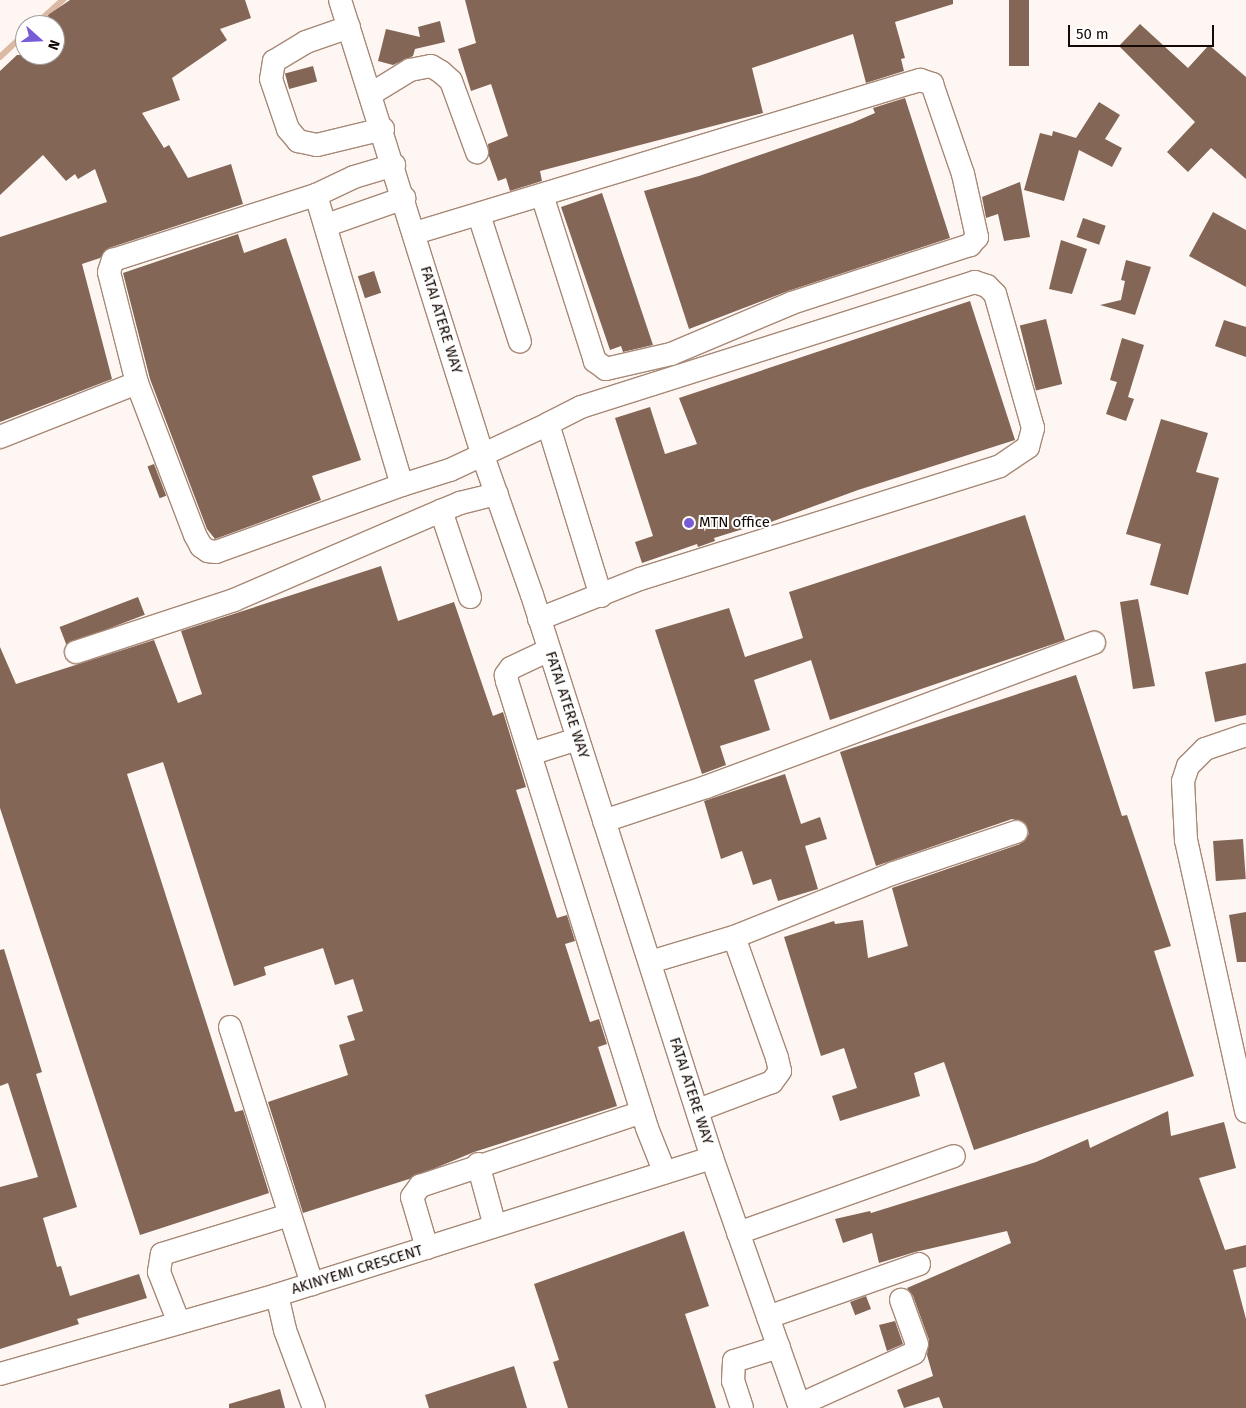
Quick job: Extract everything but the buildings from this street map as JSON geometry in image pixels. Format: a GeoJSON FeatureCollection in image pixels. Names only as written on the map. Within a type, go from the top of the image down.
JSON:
{"type":"FeatureCollection","features":[{"type":"Feature","properties":{"kind":"street","name":"FATAI ATERE WAY"},"geometry":{"type":"LineString","coordinates":[[340,0],[394,165],[483,456],[539,618],[712,1158],[800,1406]]}},
{"type":"Feature","properties":{"kind":"street"},"geometry":{"type":"LineString","coordinates":[[349,26],[306,42],[274,61],[271,78],[288,129],[298,142],[317,145],[382,129]]}},
{"type":"Feature","properties":{"kind":"street"},"geometry":{"type":"LineString","coordinates":[[371,94],[410,70],[431,66],[451,81],[477,152]]}},
{"type":"Feature","properties":{"kind":"street"},"geometry":{"type":"LineString","coordinates":[[415,233],[479,216],[542,195],[920,80],[932,84],[963,174],[978,237],[970,245],[792,303],[671,354],[606,369],[595,361],[542,195]]}},
{"type":"Feature","properties":{"kind":"street"},"geometry":{"type":"LineString","coordinates":[[394,165],[354,177],[316,195],[111,263],[109,272],[137,383],[195,536],[201,546],[208,551],[216,552],[483,456],[581,407],[946,289],[979,282],[995,294],[1033,428],[1028,447],[1018,456],[1000,466],[640,579],[601,596],[539,618]]}},
{"type":"Feature","properties":{"kind":"street"},"geometry":{"type":"LineString","coordinates":[[316,195],[327,225],[402,485]]}},
{"type":"Feature","properties":{"kind":"street"},"geometry":{"type":"LineString","coordinates":[[327,225],[404,198]]}},
{"type":"Feature","properties":{"kind":"street"},"geometry":{"type":"LineString","coordinates":[[479,216],[520,342]]}},
{"type":"Feature","properties":{"kind":"street"},"geometry":{"type":"LineString","coordinates":[[0,437],[137,383]]}},
{"type":"Feature","properties":{"kind":"street"},"geometry":{"type":"LineString","coordinates":[[548,424],[601,596]]}},
{"type":"Feature","properties":{"kind":"street"},"geometry":{"type":"LineString","coordinates":[[76,652],[234,600],[460,503],[497,494]]}},
{"type":"Feature","properties":{"kind":"street"},"geometry":{"type":"LineString","coordinates":[[441,511],[470,596]]}},
{"type":"Feature","properties":{"kind":"street"},"geometry":{"type":"LineString","coordinates":[[604,820],[706,787],[1094,643]]}},
{"type":"Feature","properties":{"kind":"street"},"geometry":{"type":"LineString","coordinates":[[549,650],[511,668],[506,675],[642,1112],[665,1172]]}},
{"type":"Feature","properties":{"kind":"street"},"geometry":{"type":"LineString","coordinates":[[1246,735],[1205,749],[1188,766],[1183,781],[1186,840],[1246,1111]]}},
{"type":"Feature","properties":{"kind":"street"},"geometry":{"type":"LineString","coordinates":[[530,754],[578,739]]}},
{"type":"Feature","properties":{"kind":"street"},"geometry":{"type":"LineString","coordinates":[[650,962],[734,937],[894,873],[1016,832]]}},
{"type":"Feature","properties":{"kind":"street"},"geometry":{"type":"LineString","coordinates":[[698,1110],[772,1082],[780,1071],[734,937]]}},
{"type":"Feature","properties":{"kind":"street"},"geometry":{"type":"LineString","coordinates":[[230,1027],[312,1284]]}},
{"type":"Feature","properties":{"kind":"street"},"geometry":{"type":"LineString","coordinates":[[427,1248],[414,1205],[415,1189],[478,1164],[642,1112]]}},
{"type":"Feature","properties":{"kind":"street"},"geometry":{"type":"LineString","coordinates":[[738,1233],[954,1156]]}},
{"type":"Feature","properties":{"kind":"street","name":"AKINYEMI CRESCENT"},"geometry":{"type":"LineString","coordinates":[[0,1374],[277,1295],[712,1158]]}},
{"type":"Feature","properties":{"kind":"street"},"geometry":{"type":"LineString","coordinates":[[478,1164],[495,1226]]}},
{"type":"Feature","properties":{"kind":"street"},"geometry":{"type":"LineString","coordinates":[[179,1323],[159,1272],[162,1254],[290,1215]]}},
{"type":"Feature","properties":{"kind":"street"},"geometry":{"type":"LineString","coordinates":[[768,1317],[919,1264]]}},
{"type":"Feature","properties":{"kind":"street"},"geometry":{"type":"LineString","coordinates":[[277,1295],[285,1330],[314,1408]]}},
{"type":"Feature","properties":{"kind":"street"},"geometry":{"type":"LineString","coordinates":[[800,1406],[914,1353],[917,1344],[901,1300]]}},
{"type":"Feature","properties":{"kind":"street"},"geometry":{"type":"LineString","coordinates":[[742,1408],[733,1381],[734,1361],[779,1347]]}},
{"type":"Feature","properties":{"kind":"waterway"},"geometry":{"type":"LineString","coordinates":[[46,15],[63,0]]}},
{"type":"Feature","properties":{"kind":"waterway"},"geometry":{"type":"LineString","coordinates":[[0,57],[15,43]]}},
{"type":"Feature","properties":{"kind":"place","name":"MTN office"},"geometry":{"type":"Point","coordinates":[689,523]}}]}
